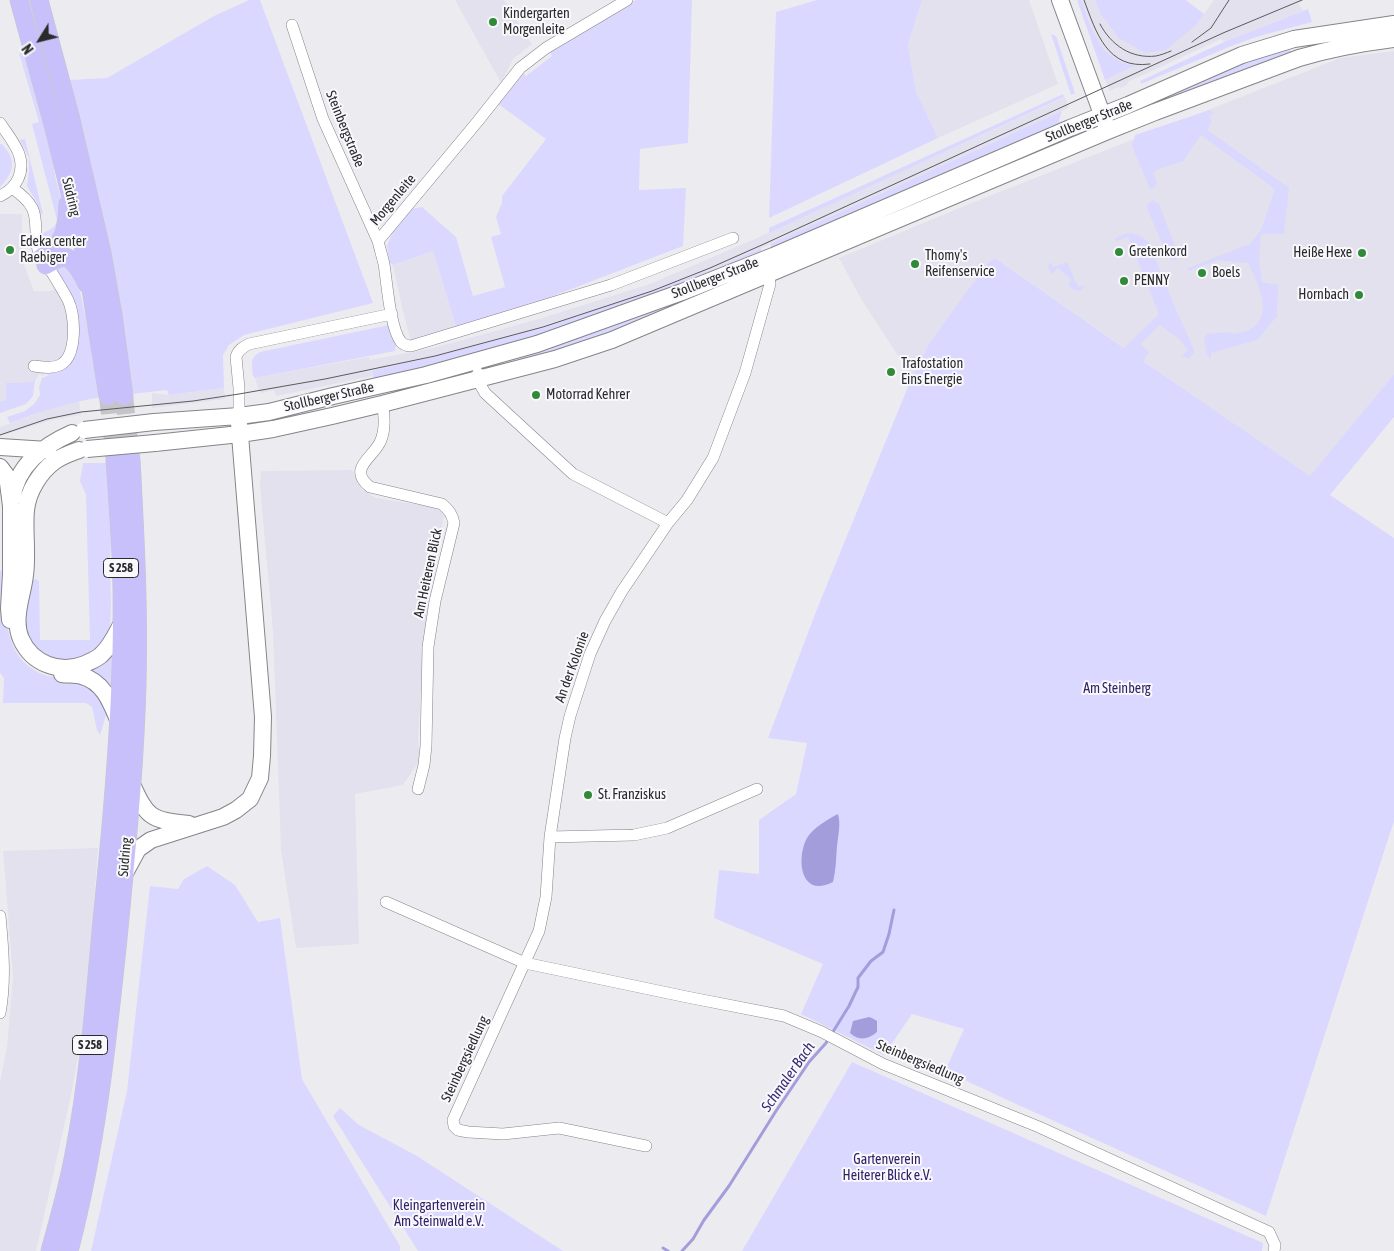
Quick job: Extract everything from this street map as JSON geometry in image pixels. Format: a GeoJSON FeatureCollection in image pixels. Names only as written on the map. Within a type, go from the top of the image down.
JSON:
{"type":"FeatureCollection","features":[{"type":"Feature","properties":{"kind":"main road","name":"Südring"},"geometry":{"type":"LineString","coordinates":[[19,0],[68,184],[116,396],[113,315],[102,253],[70,116],[39,0]]}},
{"type":"Feature","properties":{"kind":"main road"},"geometry":{"type":"LineString","coordinates":[[1060,0],[1108,132]]}},
{"type":"Feature","properties":{"kind":"main road","name":"Stollberger Straße"},"geometry":{"type":"LineString","coordinates":[[37,446],[78,432],[154,422],[269,412],[426,375],[537,344],[773,256],[1061,131],[1128,106],[1218,65],[1268,46],[1294,39],[1394,24]]}},
{"type":"Feature","properties":{"kind":"main road","name":"Stollberger Straße"},"geometry":{"type":"LineString","coordinates":[[6,447],[37,446],[83,450],[273,429],[382,404],[555,359],[612,340],[1156,112],[1299,58],[1319,52],[1394,39]]}},
{"type":"Feature","properties":{"kind":"main road"},"geometry":{"type":"LineString","coordinates":[[44,261],[63,238],[68,216],[68,184]]}},
{"type":"Feature","properties":{"kind":"main road"},"geometry":{"type":"LineString","coordinates":[[44,261],[62,257],[69,258],[82,274],[93,300]]}},
{"type":"Feature","properties":{"kind":"main road"},"geometry":{"type":"LineString","coordinates":[[239,416],[240,434]]}},
{"type":"Feature","properties":{"kind":"main road","name":"S 258"},"geometry":{"type":"LineString","coordinates":[[124,875],[133,856],[144,844],[162,836],[222,817],[236,810],[250,799],[260,778],[263,717],[240,434]]}},
{"type":"Feature","properties":{"kind":"main road"},"geometry":{"type":"LineString","coordinates":[[37,446],[44,463],[39,478]]}},
{"type":"Feature","properties":{"kind":"main road","name":"S 258"},"geometry":{"type":"LineString","coordinates":[[11,506],[16,481],[37,446]]}},
{"type":"Feature","properties":{"kind":"main road"},"geometry":{"type":"LineString","coordinates":[[83,450],[55,461],[39,478],[33,488],[26,508],[25,574],[18,616],[20,638],[33,656],[42,662],[52,667],[66,668],[92,661],[101,655],[114,638],[122,622]]}},
{"type":"Feature","properties":{"kind":"main road","name":"Südring"},"geometry":{"type":"LineString","coordinates":[[50,1251],[61,1214],[74,1154],[86,1084],[111,824],[119,722],[122,622],[120,524],[123,460],[136,550],[138,604],[137,684],[131,782],[124,875],[102,1085],[91,1153],[78,1218],[69,1251]]}},
{"type":"Feature","properties":{"kind":"main road","name":"S 258"},"geometry":{"type":"LineString","coordinates":[[0,468],[6,475],[11,506],[9,608],[14,641],[29,661],[40,668],[52,672],[89,678],[103,688],[119,722]]}},
{"type":"Feature","properties":{"kind":"main road","name":"S 258"},"geometry":{"type":"LineString","coordinates":[[131,782],[140,802],[151,816],[166,822],[203,824]]}},
{"type":"Feature","properties":{"kind":"street","name":"Morgenleite"},"geometry":{"type":"LineString","coordinates":[[392,314],[384,263],[378,241],[520,68],[546,48],[627,0]]}},
{"type":"Feature","properties":{"kind":"street","name":"Steinbergstraße"},"geometry":{"type":"LineString","coordinates":[[292,25],[323,119],[378,241]]}},
{"type":"Feature","properties":{"kind":"street"},"geometry":{"type":"LineString","coordinates":[[0,123],[19,153],[21,166],[19,178],[12,188],[0,196]]}},
{"type":"Feature","properties":{"kind":"street"},"geometry":{"type":"LineString","coordinates":[[12,188],[24,196],[33,210],[38,250],[68,301],[72,312],[73,338],[72,349],[68,358],[62,364],[53,367],[34,366]]}},
{"type":"Feature","properties":{"kind":"street"},"geometry":{"type":"LineString","coordinates":[[239,416],[236,357],[249,344],[392,314],[397,335],[401,342],[405,346],[412,346],[611,285],[733,238]]}},
{"type":"Feature","properties":{"kind":"street","name":"An der Kolonie"},"geometry":{"type":"LineString","coordinates":[[550,837],[565,738],[590,654],[605,621],[622,591],[668,523],[687,500],[713,458],[745,373],[770,284],[769,275]]}},
{"type":"Feature","properties":{"kind":"street"},"geometry":{"type":"LineString","coordinates":[[476,361],[479,378],[485,393],[573,474],[668,523]]}},
{"type":"Feature","properties":{"kind":"street","name":"Am Heiteren Blick"},"geometry":{"type":"LineString","coordinates":[[382,404],[384,413],[382,439],[361,468],[365,482],[370,486],[442,504],[449,510],[454,522],[435,600],[428,647],[426,746],[424,765],[418,789]]}},
{"type":"Feature","properties":{"kind":"street"},"geometry":{"type":"LineString","coordinates":[[550,837],[634,835],[666,828],[757,789]]}},
{"type":"Feature","properties":{"kind":"street","name":"Steinbergsiedlung"},"geometry":{"type":"LineString","coordinates":[[550,837],[546,897],[539,931],[453,1120],[454,1126],[458,1130],[468,1132],[503,1134],[559,1128],[646,1146]]}},
{"type":"Feature","properties":{"kind":"street","name":"Steinbergsiedlung"},"geometry":{"type":"LineString","coordinates":[[386,902],[525,963],[784,1016],[883,1064],[1039,1127],[1269,1232],[1275,1245],[1274,1251]]}},
{"type":"Feature","properties":{"kind":"street"},"geometry":{"type":"LineString","coordinates":[[0,916],[3,951],[3,995],[0,1013]]}},
{"type":"Feature","properties":{"kind":"shaded area","name":"Kindergarten Morgenleite"},"geometry":{"type":"Polygon","coordinates":[[[455,0],[504,0],[532,44],[513,59],[501,83],[455,0]]]}},
{"type":"Feature","properties":{"kind":"shaded area"},"geometry":{"type":"Polygon","coordinates":[[[922,0],[1029,0],[1058,84],[938,138],[916,91],[908,45],[922,0]]]}},
{"type":"Feature","properties":{"kind":"shaded area"},"geometry":{"type":"Polygon","coordinates":[[[1081,0],[1095,0],[1100,13],[1196,25],[1214,0],[1306,0],[1298,3],[1303,11],[1224,42],[1221,39],[1128,82],[1127,85],[1121,88],[1118,87],[1110,91],[1105,80],[1134,67],[1119,62],[1107,53],[1096,38],[1081,0]]]}},
{"type":"Feature","properties":{"kind":"shaded area"},"geometry":{"type":"Polygon","coordinates":[[[1394,51],[1394,374],[1310,477],[995,258],[930,342],[912,377],[861,299],[839,258],[974,202],[1340,58],[1394,51]]]}},
{"type":"Feature","properties":{"kind":"shaded area"},"geometry":{"type":"Polygon","coordinates":[[[1065,97],[1069,107],[1062,111],[770,244],[711,270],[653,292],[543,328],[372,371],[372,376],[276,396],[274,390],[262,393],[258,388],[255,378],[369,357],[370,360],[433,348],[539,319],[650,284],[757,238],[1065,97]]]}},
{"type":"Feature","properties":{"kind":"shaded area"},"geometry":{"type":"Polygon","coordinates":[[[0,214],[22,214],[22,259],[34,291],[51,291],[59,286],[68,301],[72,349],[43,375],[41,376],[40,373],[32,382],[6,383],[6,401],[0,401],[0,214]]]}},
{"type":"Feature","properties":{"kind":"shaded area"},"geometry":{"type":"Polygon","coordinates":[[[433,251],[456,327],[411,342],[393,265],[433,251]]]}},
{"type":"Feature","properties":{"kind":"shaded area"},"geometry":{"type":"Polygon","coordinates":[[[224,388],[225,399],[152,408],[152,393],[169,395],[224,388]]]}},
{"type":"Feature","properties":{"kind":"shaded area"},"geometry":{"type":"Polygon","coordinates":[[[79,400],[81,415],[55,419],[0,436],[0,427],[79,400]]]}},
{"type":"Feature","properties":{"kind":"shaded area"},"geometry":{"type":"Polygon","coordinates":[[[352,470],[361,489],[376,498],[438,508],[444,516],[430,583],[418,738],[420,760],[403,785],[355,794],[359,944],[296,948],[281,850],[273,631],[260,486],[261,471],[352,470]]]}},
{"type":"Feature","properties":{"kind":"shaded area"},"geometry":{"type":"Polygon","coordinates":[[[838,814],[839,830],[833,882],[822,886],[813,885],[807,881],[804,874],[802,856],[804,846],[807,838],[813,831],[825,821],[838,814]]]}},
{"type":"Feature","properties":{"kind":"shaded area"},"geometry":{"type":"Polygon","coordinates":[[[98,848],[85,1020],[71,1095],[36,1251],[0,1251],[0,1083],[7,1046],[13,977],[3,851],[98,848]]]}},
{"type":"Feature","properties":{"kind":"shaded area"},"geometry":{"type":"Polygon","coordinates":[[[869,1017],[877,1021],[877,1032],[870,1037],[864,1038],[850,1033],[853,1021],[869,1017]]]}},
{"type":"Feature","properties":{"kind":"green space"},"geometry":{"type":"Polygon","coordinates":[[[249,0],[260,0],[373,303],[244,335],[229,345],[223,355],[224,388],[169,395],[167,390],[131,394],[69,80],[107,78],[214,16],[249,0]]]}},
{"type":"Feature","properties":{"kind":"green space"},"geometry":{"type":"Polygon","coordinates":[[[636,0],[692,0],[688,143],[640,149],[639,190],[686,188],[683,246],[530,305],[456,327],[433,251],[393,265],[389,262],[387,246],[395,226],[409,209],[422,207],[456,237],[473,296],[505,287],[491,237],[501,234],[496,217],[502,203],[502,196],[546,139],[497,103],[522,71],[526,76],[552,56],[548,49],[636,0]]]}},
{"type":"Feature","properties":{"kind":"green space"},"geometry":{"type":"Polygon","coordinates":[[[817,0],[922,0],[908,45],[916,91],[938,138],[769,218],[776,12],[817,0]]]}},
{"type":"Feature","properties":{"kind":"green space"},"geometry":{"type":"Polygon","coordinates":[[[1077,0],[1081,0],[1094,32],[1105,50],[1123,63],[1135,66],[1105,80],[1077,0]]]}},
{"type":"Feature","properties":{"kind":"green space"},"geometry":{"type":"Polygon","coordinates":[[[1095,0],[1186,0],[1204,14],[1196,25],[1166,50],[1145,53],[1119,38],[1100,13],[1095,0]]]}},
{"type":"Feature","properties":{"kind":"green space"},"geometry":{"type":"Polygon","coordinates":[[[1308,9],[1312,22],[1256,37],[1141,84],[1140,81],[1224,42],[1308,9]]]}},
{"type":"Feature","properties":{"kind":"green space"},"geometry":{"type":"Polygon","coordinates":[[[1051,34],[1056,36],[1075,93],[1071,95],[1051,34]]]}},
{"type":"Feature","properties":{"kind":"green space"},"geometry":{"type":"Polygon","coordinates":[[[1290,49],[1291,53],[1137,115],[1135,110],[1193,86],[1222,69],[1290,49]]]}},
{"type":"Feature","properties":{"kind":"green space"},"geometry":{"type":"Polygon","coordinates":[[[26,51],[49,129],[55,176],[64,209],[57,240],[42,246],[41,235],[53,228],[57,220],[32,124],[39,122],[19,53],[26,51]]]}},
{"type":"Feature","properties":{"kind":"green space"},"geometry":{"type":"Polygon","coordinates":[[[1063,94],[1064,97],[769,233],[769,228],[1063,94]]]}},
{"type":"Feature","properties":{"kind":"green space"},"geometry":{"type":"Polygon","coordinates":[[[1210,110],[1213,114],[1209,116],[1212,122],[1207,130],[1289,188],[1284,234],[1261,234],[1259,260],[1262,282],[1278,285],[1277,316],[1257,340],[1211,353],[1211,359],[1207,355],[1204,339],[1207,334],[1230,332],[1232,334],[1247,331],[1256,325],[1261,317],[1263,307],[1261,296],[1248,263],[1218,260],[1189,271],[1188,268],[1250,244],[1261,230],[1275,189],[1201,135],[1183,161],[1153,173],[1157,182],[1155,187],[1150,189],[1132,146],[1135,135],[1210,110]]]}},
{"type":"Feature","properties":{"kind":"green space"},"geometry":{"type":"Polygon","coordinates":[[[1062,111],[1059,120],[1061,126],[773,250],[770,244],[1062,111]]]}},
{"type":"Feature","properties":{"kind":"green space"},"geometry":{"type":"Polygon","coordinates":[[[25,139],[43,214],[40,214],[37,203],[27,186],[29,158],[20,140],[25,139]]]}},
{"type":"Feature","properties":{"kind":"green space"},"geometry":{"type":"Polygon","coordinates":[[[0,144],[9,152],[12,166],[10,174],[0,187],[0,144]]]}},
{"type":"Feature","properties":{"kind":"green space"},"geometry":{"type":"Polygon","coordinates":[[[1153,200],[1159,204],[1178,254],[1178,258],[1173,261],[1167,255],[1147,208],[1148,204],[1153,200]]]}},
{"type":"Feature","properties":{"kind":"green space","name":"Am Steinberg"},"geometry":{"type":"Polygon","coordinates":[[[1127,233],[1140,236],[1149,243],[1194,353],[1189,359],[1182,356],[1188,350],[1179,339],[1160,325],[1140,344],[1149,352],[1143,361],[1310,476],[1394,374],[1394,417],[1330,495],[1394,538],[1394,821],[1266,1216],[945,1071],[964,1029],[912,1014],[884,1055],[801,1014],[823,964],[714,918],[719,870],[759,874],[759,820],[796,794],[807,743],[768,738],[817,609],[912,377],[930,342],[988,263],[995,258],[1124,348],[1159,314],[1128,237],[1116,241],[1114,239],[1127,233]]]}},
{"type":"Feature","properties":{"kind":"green space"},"geometry":{"type":"Polygon","coordinates":[[[761,248],[761,253],[767,253],[523,343],[374,381],[372,371],[543,328],[711,270],[761,248]]]}},
{"type":"Feature","properties":{"kind":"green space"},"geometry":{"type":"Polygon","coordinates":[[[60,258],[76,273],[103,397],[56,407],[10,423],[7,417],[25,411],[34,404],[40,395],[39,387],[42,378],[65,368],[72,361],[77,351],[78,338],[54,267],[60,258]]]}},
{"type":"Feature","properties":{"kind":"green space"},"geometry":{"type":"Polygon","coordinates":[[[1051,262],[1053,267],[1067,262],[1078,287],[1084,285],[1083,289],[1077,291],[1068,285],[1072,280],[1058,268],[1052,274],[1048,266],[1051,262]]]}},
{"type":"Feature","properties":{"kind":"green space"},"geometry":{"type":"Polygon","coordinates":[[[771,263],[631,327],[552,353],[485,370],[516,360],[546,345],[771,263]]]}},
{"type":"Feature","properties":{"kind":"green space"},"geometry":{"type":"Polygon","coordinates":[[[389,325],[396,344],[395,351],[255,378],[253,376],[253,360],[260,352],[389,325]]]}},
{"type":"Feature","properties":{"kind":"green space"},"geometry":{"type":"Polygon","coordinates":[[[40,373],[35,380],[33,396],[26,404],[0,413],[0,401],[6,401],[6,383],[32,382],[40,373]]]}},
{"type":"Feature","properties":{"kind":"green space"},"geometry":{"type":"Polygon","coordinates":[[[83,463],[109,463],[112,533],[110,627],[106,643],[97,653],[71,662],[48,659],[30,644],[23,624],[30,581],[36,579],[39,581],[40,640],[90,640],[86,495],[80,481],[83,463]]]}},
{"type":"Feature","properties":{"kind":"green space"},"geometry":{"type":"Polygon","coordinates":[[[0,570],[3,572],[9,632],[13,646],[20,658],[31,668],[45,675],[79,680],[106,702],[106,715],[100,735],[97,730],[92,707],[86,703],[3,703],[4,678],[0,673],[0,570]]]}},
{"type":"Feature","properties":{"kind":"green space"},"geometry":{"type":"Polygon","coordinates":[[[114,641],[114,695],[83,672],[114,641]]]}},
{"type":"Feature","properties":{"kind":"green space"},"geometry":{"type":"Polygon","coordinates":[[[207,866],[235,885],[258,922],[280,918],[302,1079],[400,1246],[400,1251],[91,1251],[127,1091],[150,886],[178,889],[184,879],[207,866]]]}},
{"type":"Feature","properties":{"kind":"green space","name":"Gartenverein Heiterer Blick e.V."},"geometry":{"type":"Polygon","coordinates":[[[852,1062],[1263,1243],[1262,1251],[742,1251],[852,1062]]]}},
{"type":"Feature","properties":{"kind":"green space","name":"Kleingartenverein Am Steinwald e.V."},"geometry":{"type":"Polygon","coordinates":[[[340,1108],[359,1125],[417,1156],[563,1251],[418,1251],[333,1116],[340,1108]]]}},
{"type":"Feature","properties":{"kind":"waterway","name":"Schmaler Bach"},"geometry":{"type":"LineString","coordinates":[[682,1251],[693,1239],[704,1220],[729,1186],[809,1062],[826,1043],[849,1006],[858,987],[858,978],[871,961],[883,952],[894,910]]}},
{"type":"Feature","properties":{"kind":"waterway","name":"Schmaler Bach"},"geometry":{"type":"LineString","coordinates":[[663,1248],[668,1251]]}},
{"type":"Feature","properties":{"kind":"tunnel"},"geometry":{"type":"LineString","coordinates":[[108,396],[115,460]]}},
{"type":"Feature","properties":{"kind":"tunnel"},"geometry":{"type":"LineString","coordinates":[[124,396],[131,459]]}},
{"type":"Feature","properties":{"kind":"tram line"},"geometry":{"type":"LineString","coordinates":[[1084,0],[1099,36],[1113,55],[1123,61],[1135,64],[1150,64]]}},
{"type":"Feature","properties":{"kind":"tram line"},"geometry":{"type":"LineString","coordinates":[[1192,42],[1211,28],[1229,0]]}},
{"type":"Feature","properties":{"kind":"tram line"},"geometry":{"type":"LineString","coordinates":[[0,435],[47,419],[81,412],[193,401],[239,394],[325,379],[435,356],[543,327],[652,291],[764,244],[1223,33],[1302,0]]}},
{"type":"Feature","properties":{"kind":"tram line"},"geometry":{"type":"LineString","coordinates":[[1100,24],[1116,44],[1130,53],[1156,56],[1171,51]]}},
{"type":"Feature","properties":{"kind":"place","name":"Kindergarten Morgenleite"},"geometry":{"type":"Point","coordinates":[493,22]}},
{"type":"Feature","properties":{"kind":"place","name":"Edeka center Raebiger"},"geometry":{"type":"Point","coordinates":[10,250]}},
{"type":"Feature","properties":{"kind":"place","name":"Gretenkord"},"geometry":{"type":"Point","coordinates":[1119,252]}},
{"type":"Feature","properties":{"kind":"place","name":"Heiße Hexe"},"geometry":{"type":"Point","coordinates":[1362,253]}},
{"type":"Feature","properties":{"kind":"place","name":"Thomy's Reifenservice"},"geometry":{"type":"Point","coordinates":[915,264]}},
{"type":"Feature","properties":{"kind":"place","name":"Boels"},"geometry":{"type":"Point","coordinates":[1202,273]}},
{"type":"Feature","properties":{"kind":"place","name":"PENNY"},"geometry":{"type":"Point","coordinates":[1124,281]}},
{"type":"Feature","properties":{"kind":"place","name":"Hornbach"},"geometry":{"type":"Point","coordinates":[1359,295]}},
{"type":"Feature","properties":{"kind":"place","name":"Trafostation Eins Energie"},"geometry":{"type":"Point","coordinates":[891,372]}},
{"type":"Feature","properties":{"kind":"place","name":"Motorrad Kehrer"},"geometry":{"type":"Point","coordinates":[536,395]}},
{"type":"Feature","properties":{"kind":"place","name":"St. Franziskus"},"geometry":{"type":"Point","coordinates":[588,795]}}]}
